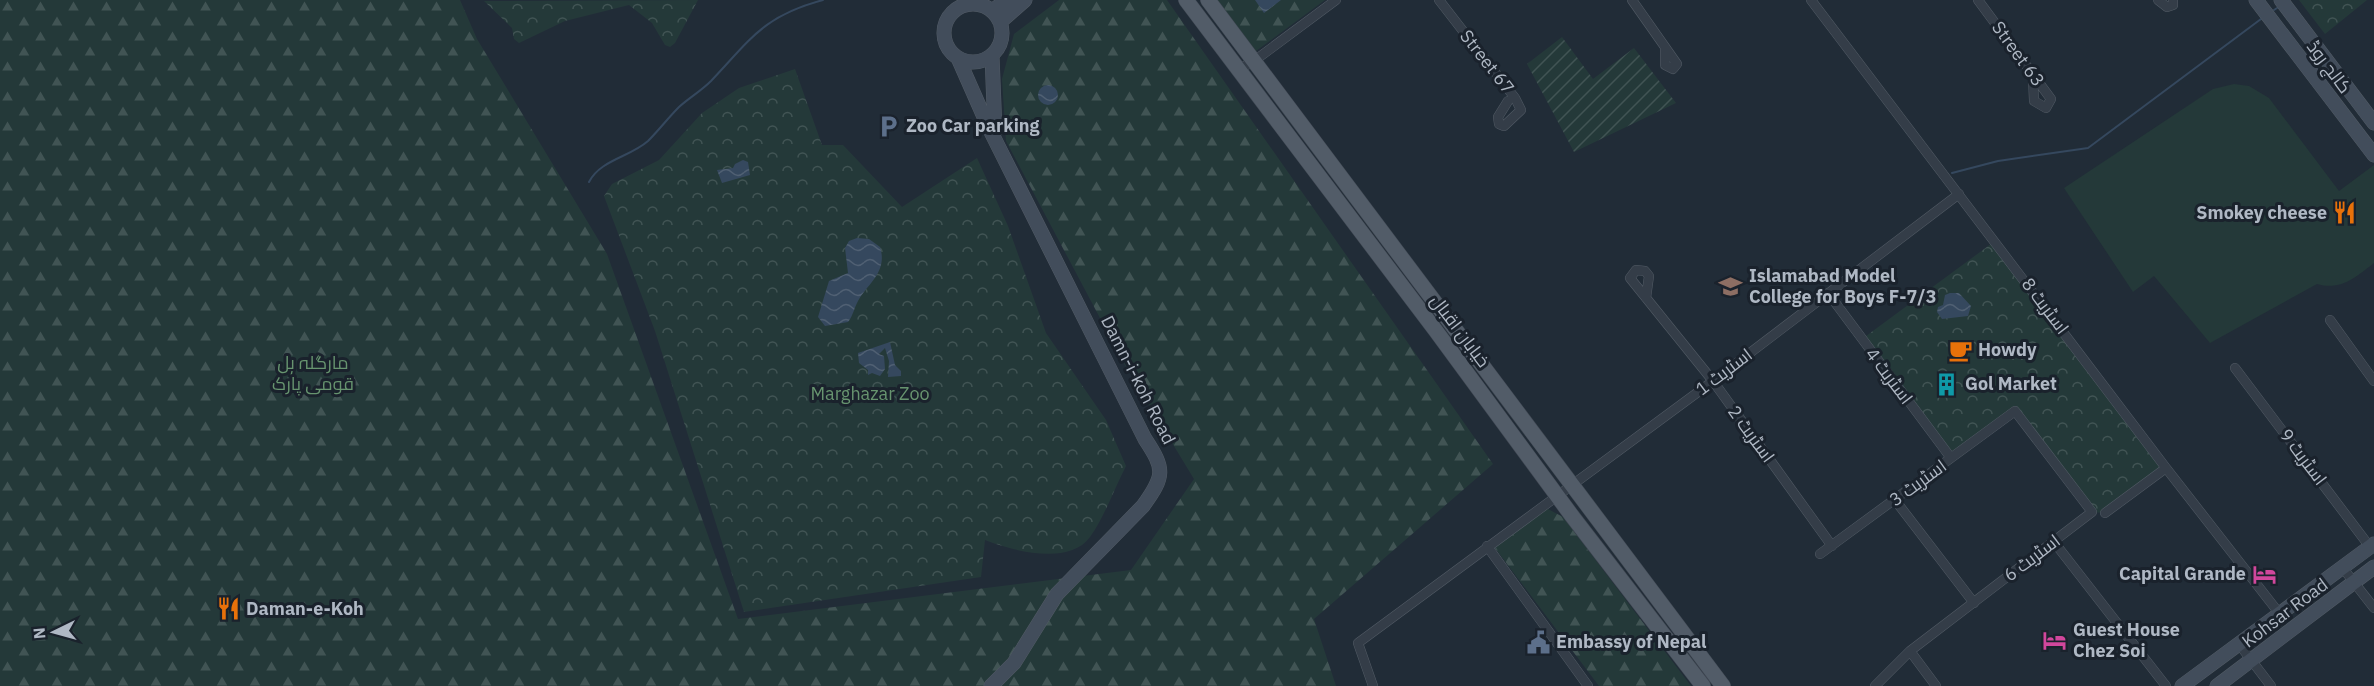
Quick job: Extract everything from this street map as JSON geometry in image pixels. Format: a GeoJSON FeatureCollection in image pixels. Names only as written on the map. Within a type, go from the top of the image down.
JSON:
{"type":"FeatureCollection","features":[{"type":"Feature","properties":{"kind":"main road"},"geometry":{"type":"LineString","coordinates":[[996,16],[1007,0]]}},
{"type":"Feature","properties":{"kind":"main road"},"geometry":{"type":"LineString","coordinates":[[996,16],[1026,0]]}},
{"type":"Feature","properties":{"kind":"main road","name":"خیابان اقبال"},"geometry":{"type":"LineString","coordinates":[[1186,0],[1556,494],[1703,686]]}},
{"type":"Feature","properties":{"kind":"main road","name":"خیابان اقبال"},"geometry":{"type":"LineString","coordinates":[[1208,0],[1723,686]]}},
{"type":"Feature","properties":{"kind":"main road"},"geometry":{"type":"LineString","coordinates":[[1221,0],[1221,18]]}},
{"type":"Feature","properties":{"kind":"main road","name":"کالج روڈ"},"geometry":{"type":"LineString","coordinates":[[2256,0],[2374,155]]}},
{"type":"Feature","properties":{"kind":"main road","name":"کالج روڈ"},"geometry":{"type":"LineString","coordinates":[[2281,0],[2374,123]]}},
{"type":"Feature","properties":{"kind":"main road"},"geometry":{"type":"LineString","coordinates":[[992,56],[976,62],[958,58],[950,50],[945,39],[949,17],[964,5],[984,6],[996,16],[1002,40],[992,56],[995,138]]}},
{"type":"Feature","properties":{"kind":"main road","name":"Damn-i-koh Road"},"geometry":{"type":"LineString","coordinates":[[958,58],[995,138],[1145,439],[1159,460],[1161,471],[1153,492],[1143,506],[1057,594],[1014,663],[991,686]]}},
{"type":"Feature","properties":{"kind":"main road","name":"Kohsar Road"},"geometry":{"type":"LineString","coordinates":[[2182,686],[2372,545]]}},
{"type":"Feature","properties":{"kind":"main road","name":"Kohsar Road"},"geometry":{"type":"LineString","coordinates":[[2217,686],[2374,567]]}},
{"type":"Feature","properties":{"kind":"street"},"geometry":{"type":"LineString","coordinates":[[1237,70],[1254,61],[1336,0]]}},
{"type":"Feature","properties":{"kind":"street","name":"Street 67"},"geometry":{"type":"LineString","coordinates":[[1439,0],[1515,98],[1521,110],[1504,126],[1499,123],[1498,117],[1508,101]]}},
{"type":"Feature","properties":{"kind":"street"},"geometry":{"type":"LineString","coordinates":[[1632,0],[1677,64],[1673,69],[1665,65],[1665,47]]}},
{"type":"Feature","properties":{"kind":"street","name":"اسٹریٹ 8"},"geometry":{"type":"LineString","coordinates":[[1811,0],[2166,468],[2279,613]]}},
{"type":"Feature","properties":{"kind":"street","name":"Street 63"},"geometry":{"type":"LineString","coordinates":[[1978,0],[2051,99],[2046,108],[2034,101],[2033,78]]}},
{"type":"Feature","properties":{"kind":"street"},"geometry":{"type":"LineString","coordinates":[[2158,0],[2167,7],[2173,5],[2174,0]]}},
{"type":"Feature","properties":{"kind":"street","name":"اسٹریٹ 1"},"geometry":{"type":"LineString","coordinates":[[1372,682],[1358,643],[1556,494],[1713,381],[1959,194]]}},
{"type":"Feature","properties":{"kind":"street","name":"اسٹریٹ 2"},"geometry":{"type":"LineString","coordinates":[[1646,298],[1649,276],[1645,271],[1636,270],[1630,278],[1713,381],[1832,546]]}},
{"type":"Feature","properties":{"kind":"street","name":"اسٹریٹ 4"},"geometry":{"type":"LineString","coordinates":[[1828,293],[1951,459]]}},
{"type":"Feature","properties":{"kind":"street"},"geometry":{"type":"LineString","coordinates":[[2330,320],[2374,381]]}},
{"type":"Feature","properties":{"kind":"street","name":"اسٹریٹ 9"},"geometry":{"type":"LineString","coordinates":[[2235,368],[2372,545]]}},
{"type":"Feature","properties":{"kind":"street","name":"اسٹریٹ 3"},"geometry":{"type":"LineString","coordinates":[[1820,554],[2015,411]]}},
{"type":"Feature","properties":{"kind":"street","name":"اسٹریٹ 6"},"geometry":{"type":"LineString","coordinates":[[1875,686],[1910,651],[2092,512],[2015,411]]}},
{"type":"Feature","properties":{"kind":"street"},"geometry":{"type":"LineString","coordinates":[[2105,513],[2166,468]]}},
{"type":"Feature","properties":{"kind":"street"},"geometry":{"type":"LineString","coordinates":[[1895,500],[1974,603]]}},
{"type":"Feature","properties":{"kind":"street"},"geometry":{"type":"LineString","coordinates":[[2054,542],[2166,686]]}},
{"type":"Feature","properties":{"kind":"street"},"geometry":{"type":"LineString","coordinates":[[1487,546],[1588,686]]}},
{"type":"Feature","properties":{"kind":"street"},"geometry":{"type":"LineString","coordinates":[[2342,567],[2374,608]]}},
{"type":"Feature","properties":{"kind":"street"},"geometry":{"type":"LineString","coordinates":[[2240,644],[2271,686]]}},
{"type":"Feature","properties":{"kind":"street"},"geometry":{"type":"LineString","coordinates":[[1910,651],[1936,686]]}},
{"type":"Feature","properties":{"kind":"green space","name":"مارگلہ ہل قومی پارک"},"geometry":{"type":"Polygon","coordinates":[[[0,0],[460,0],[477,39],[607,254],[738,619],[1131,570],[1194,479],[1126,367],[1006,141],[1002,79],[1014,34],[1059,0],[1167,0],[1493,464],[1314,619],[1336,686],[0,686],[0,0]]]}},
{"type":"Feature","properties":{"kind":"green space"},"geometry":{"type":"Polygon","coordinates":[[[698,0],[675,43],[670,47],[665,45],[652,23],[629,5],[565,21],[519,43],[514,39],[512,28],[484,1],[698,0]]]}},
{"type":"Feature","properties":{"kind":"green space"},"geometry":{"type":"Polygon","coordinates":[[[1217,0],[1325,0],[1256,51],[1217,0]]]}},
{"type":"Feature","properties":{"kind":"green space"},"geometry":{"type":"Polygon","coordinates":[[[2299,0],[2367,0],[2325,34],[2299,0]]]}},
{"type":"Feature","properties":{"kind":"green space"},"geometry":{"type":"Polygon","coordinates":[[[1562,37],[1593,79],[1634,48],[1676,103],[1574,152],[1527,64],[1562,37]]]}},
{"type":"Feature","properties":{"kind":"green space","name":"Marghazar Zoo"},"geometry":{"type":"Polygon","coordinates":[[[795,69],[822,145],[843,145],[902,207],[977,158],[1008,226],[1046,333],[1106,420],[1126,466],[1100,520],[1090,537],[1081,546],[1055,554],[1040,554],[985,540],[981,577],[744,612],[655,331],[604,196],[612,184],[659,160],[702,113],[739,88],[795,69]]]}},
{"type":"Feature","properties":{"kind":"green space"},"geometry":{"type":"Polygon","coordinates":[[[2234,84],[2249,86],[2269,98],[2339,191],[2374,165],[2374,263],[2354,278],[2341,284],[2326,286],[2317,284],[2210,343],[2154,276],[2133,292],[2064,188],[2213,89],[2234,84]]]}},
{"type":"Feature","properties":{"kind":"green space"},"geometry":{"type":"Polygon","coordinates":[[[1995,241],[2166,468],[2105,513],[2092,512],[2015,411],[1951,458],[1862,339],[1995,241]]]}},
{"type":"Feature","properties":{"kind":"green space"},"geometry":{"type":"Polygon","coordinates":[[[1546,508],[1563,517],[1691,686],[1599,686],[1495,548],[1546,508]]]}},
{"type":"Feature","properties":{"kind":"water"},"geometry":{"type":"Polygon","coordinates":[[[1255,0],[1281,0],[1264,13],[1255,0]]]}},
{"type":"Feature","properties":{"kind":"water"},"geometry":{"type":"Polygon","coordinates":[[[1048,85],[1055,88],[1058,95],[1055,102],[1048,105],[1041,102],[1038,95],[1041,88],[1048,85]]]}},
{"type":"Feature","properties":{"kind":"water"},"geometry":{"type":"Polygon","coordinates":[[[743,160],[748,162],[750,175],[722,183],[717,170],[733,168],[735,164],[743,160]]]}},
{"type":"Feature","properties":{"kind":"water"},"geometry":{"type":"Polygon","coordinates":[[[857,238],[869,239],[880,247],[882,256],[879,270],[858,301],[848,322],[825,326],[818,317],[829,281],[848,273],[845,248],[849,241],[857,238]]]}},
{"type":"Feature","properties":{"kind":"water"},"geometry":{"type":"Polygon","coordinates":[[[1959,293],[1971,306],[1968,316],[1942,319],[1937,312],[1938,307],[1943,305],[1945,295],[1959,293]]]}},
{"type":"Feature","properties":{"kind":"water"},"geometry":{"type":"Polygon","coordinates":[[[890,342],[895,365],[901,371],[901,376],[888,377],[889,361],[885,348],[879,354],[884,356],[885,369],[880,376],[872,373],[868,375],[868,370],[859,363],[858,353],[890,342]]]}},
{"type":"Feature","properties":{"kind":"waterway"},"geometry":{"type":"LineString","coordinates":[[589,182],[600,169],[648,141],[679,107],[711,81],[760,31],[786,14],[823,0]]}},
{"type":"Feature","properties":{"kind":"waterway"},"geometry":{"type":"LineString","coordinates":[[1952,173],[1998,161],[2088,148],[2261,19]]}},
{"type":"Feature","properties":{"kind":"place","name":"Zoo Car parking"},"geometry":{"type":"Point","coordinates":[888,126]}},
{"type":"Feature","properties":{"kind":"place","name":"Smokey cheese"},"geometry":{"type":"Point","coordinates":[2345,213]}},
{"type":"Feature","properties":{"kind":"place","name":"Islamabad Model College for Boys F-7/3"},"geometry":{"type":"Point","coordinates":[1731,286]}},
{"type":"Feature","properties":{"kind":"place","name":"Howdy"},"geometry":{"type":"Point","coordinates":[1960,350]}},
{"type":"Feature","properties":{"kind":"place","name":"Gol Market"},"geometry":{"type":"Point","coordinates":[1947,384]}},
{"type":"Feature","properties":{"kind":"place","name":"Capital Grande"},"geometry":{"type":"Point","coordinates":[2264,574]}},
{"type":"Feature","properties":{"kind":"place","name":"Daman-e-Koh"},"geometry":{"type":"Point","coordinates":[228,609]}},
{"type":"Feature","properties":{"kind":"place","name":"Guest House Chez Soi"},"geometry":{"type":"Point","coordinates":[2055,640]}},
{"type":"Feature","properties":{"kind":"place","name":"Embassy of Nepal"},"geometry":{"type":"Point","coordinates":[1538,642]}}]}
